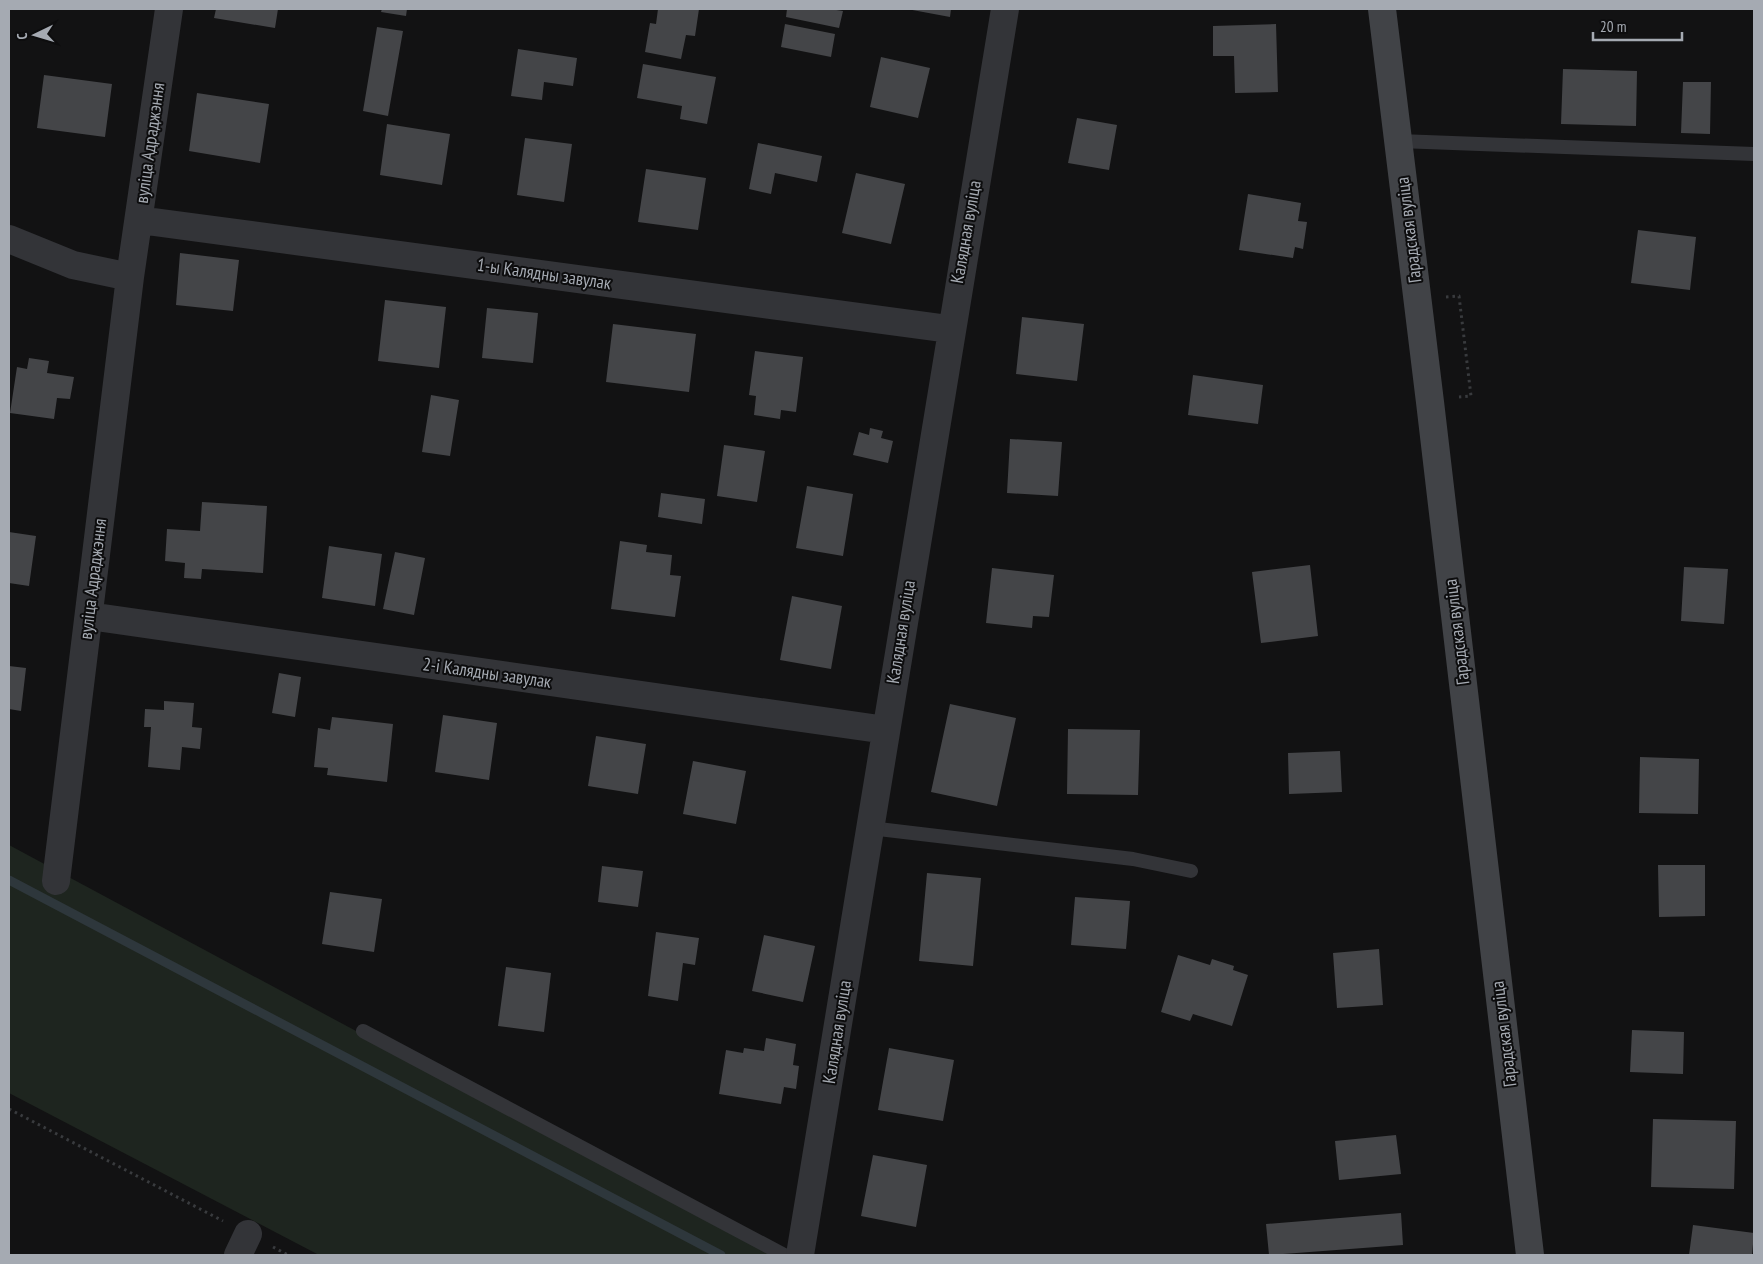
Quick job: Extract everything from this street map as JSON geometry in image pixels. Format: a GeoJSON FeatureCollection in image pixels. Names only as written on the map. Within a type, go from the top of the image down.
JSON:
{"type":"FeatureCollection","features":[{"type":"Feature","properties":{"kind":"main road","name":"Гарадская вуліца"},"geometry":{"type":"LineString","coordinates":[[1382,9],[1530,1255]]}},
{"type":"Feature","properties":{"kind":"street","name":"вуліца Адраджэння"},"geometry":{"type":"LineString","coordinates":[[56,881],[130,277],[169,9]]}},
{"type":"Feature","properties":{"kind":"street","name":"Калядная вуліца"},"geometry":{"type":"LineString","coordinates":[[800,1255],[886,730],[949,329],[1004,9]]}},
{"type":"Feature","properties":{"kind":"street","name":"1-ы Калядны завулак"},"geometry":{"type":"LineString","coordinates":[[139,220],[949,329]]}},
{"type":"Feature","properties":{"kind":"street"},"geometry":{"type":"LineString","coordinates":[[9,239],[73,265],[130,277]]}},
{"type":"Feature","properties":{"kind":"street","name":"2-і Калядны завулак"},"geometry":{"type":"LineString","coordinates":[[89,616],[886,730]]}},
{"type":"Feature","properties":{"kind":"lane"},"geometry":{"type":"LineString","coordinates":[[1399,142],[1754,154]]}},
{"type":"Feature","properties":{"kind":"lane"},"geometry":{"type":"LineString","coordinates":[[870,828],[1133,859],[1191,871]]}},
{"type":"Feature","properties":{"kind":"lane"},"geometry":{"type":"LineString","coordinates":[[363,1031],[784,1255]]}},
{"type":"Feature","properties":{"kind":"path"},"geometry":{"type":"LineString","coordinates":[[9,1109],[243,1245],[288,1255]]}},
{"type":"Feature","properties":{"kind":"shaded area"},"geometry":{"type":"Polygon","coordinates":[[[9,845],[774,1255],[319,1255],[9,1093],[9,845]]]}},
{"type":"Feature","properties":{"kind":"building"},"geometry":{"type":"Polygon","coordinates":[[[216,9],[278,9],[275,28],[214,18],[216,9]]]}},
{"type":"Feature","properties":{"kind":"building"},"geometry":{"type":"Polygon","coordinates":[[[382,9],[407,9],[406,16],[381,12],[382,9]]]}},
{"type":"Feature","properties":{"kind":"building"},"geometry":{"type":"Polygon","coordinates":[[[658,9],[699,9],[695,36],[686,35],[681,59],[645,52],[650,23],[656,24],[658,9]]]}},
{"type":"Feature","properties":{"kind":"building"},"geometry":{"type":"Polygon","coordinates":[[[787,9],[830,9],[843,11],[839,28],[786,17],[787,9]]]}},
{"type":"Feature","properties":{"kind":"building"},"geometry":{"type":"Polygon","coordinates":[[[907,9],[951,9],[950,17],[907,9]]]}},
{"type":"Feature","properties":{"kind":"building"},"geometry":{"type":"Polygon","coordinates":[[[785,24],[835,34],[831,57],[781,47],[785,24]]]}},
{"type":"Feature","properties":{"kind":"building"},"geometry":{"type":"Polygon","coordinates":[[[1276,24],[1278,92],[1235,93],[1234,56],[1213,56],[1213,26],[1276,24]]]}},
{"type":"Feature","properties":{"kind":"building"},"geometry":{"type":"Polygon","coordinates":[[[377,27],[403,31],[388,116],[363,111],[377,27]]]}},
{"type":"Feature","properties":{"kind":"building"},"geometry":{"type":"Polygon","coordinates":[[[518,49],[577,58],[573,86],[544,82],[542,100],[511,96],[518,49]]]}},
{"type":"Feature","properties":{"kind":"building"},"geometry":{"type":"Polygon","coordinates":[[[881,57],[930,68],[918,118],[870,107],[881,57]]]}},
{"type":"Feature","properties":{"kind":"building"},"geometry":{"type":"Polygon","coordinates":[[[643,64],[716,77],[707,124],[680,119],[682,106],[637,98],[643,64]]]}},
{"type":"Feature","properties":{"kind":"building"},"geometry":{"type":"Polygon","coordinates":[[[1563,69],[1637,71],[1636,126],[1561,124],[1563,69]]]}},
{"type":"Feature","properties":{"kind":"building"},"geometry":{"type":"Polygon","coordinates":[[[44,75],[112,84],[105,137],[37,128],[44,75]]]}},
{"type":"Feature","properties":{"kind":"building"},"geometry":{"type":"Polygon","coordinates":[[[1683,82],[1711,82],[1710,134],[1681,133],[1683,82]]]}},
{"type":"Feature","properties":{"kind":"building"},"geometry":{"type":"Polygon","coordinates":[[[197,93],[269,104],[260,163],[189,151],[197,93]]]}},
{"type":"Feature","properties":{"kind":"building"},"geometry":{"type":"Polygon","coordinates":[[[1077,118],[1117,125],[1109,170],[1068,163],[1077,118]]]}},
{"type":"Feature","properties":{"kind":"building"},"geometry":{"type":"Polygon","coordinates":[[[387,124],[450,134],[442,185],[380,175],[387,124]]]}},
{"type":"Feature","properties":{"kind":"building"},"geometry":{"type":"Polygon","coordinates":[[[525,138],[572,144],[564,202],[517,195],[525,138]]]}},
{"type":"Feature","properties":{"kind":"building"},"geometry":{"type":"Polygon","coordinates":[[[758,143],[822,156],[817,182],[775,173],[771,194],[749,189],[758,143]]]}},
{"type":"Feature","properties":{"kind":"building"},"geometry":{"type":"Polygon","coordinates":[[[646,169],[706,178],[698,230],[638,222],[646,169]]]}},
{"type":"Feature","properties":{"kind":"building"},"geometry":{"type":"Polygon","coordinates":[[[856,173],[905,184],[891,244],[842,233],[856,173]]]}},
{"type":"Feature","properties":{"kind":"building"},"geometry":{"type":"Polygon","coordinates":[[[1248,194],[1301,203],[1298,221],[1307,222],[1303,249],[1295,247],[1293,258],[1239,250],[1248,194]]]}},
{"type":"Feature","properties":{"kind":"building"},"geometry":{"type":"Polygon","coordinates":[[[1638,230],[1696,237],[1690,290],[1631,283],[1638,230]]]}},
{"type":"Feature","properties":{"kind":"building"},"geometry":{"type":"Polygon","coordinates":[[[180,253],[239,260],[233,311],[176,305],[180,253]]]}},
{"type":"Feature","properties":{"kind":"building"},"geometry":{"type":"Polygon","coordinates":[[[385,300],[446,307],[439,368],[378,361],[385,300]]]}},
{"type":"Feature","properties":{"kind":"building"},"geometry":{"type":"Polygon","coordinates":[[[487,308],[538,313],[533,363],[482,358],[487,308]]]}},
{"type":"Feature","properties":{"kind":"building"},"geometry":{"type":"Polygon","coordinates":[[[1022,317],[1084,324],[1077,381],[1016,374],[1022,317]]]}},
{"type":"Feature","properties":{"kind":"building"},"geometry":{"type":"Polygon","coordinates":[[[613,324],[696,334],[689,392],[606,382],[613,324]]]}},
{"type":"Feature","properties":{"kind":"building"},"geometry":{"type":"Polygon","coordinates":[[[755,351],[803,357],[796,412],[781,410],[780,419],[754,415],[756,396],[749,395],[755,351]]]}},
{"type":"Feature","properties":{"kind":"building"},"geometry":{"type":"Polygon","coordinates":[[[29,358],[49,361],[47,373],[74,377],[70,399],[57,398],[54,419],[10,413],[17,367],[27,369],[29,358]]]}},
{"type":"Feature","properties":{"kind":"building"},"geometry":{"type":"Polygon","coordinates":[[[1193,375],[1263,385],[1258,424],[1188,415],[1193,375]]]}},
{"type":"Feature","properties":{"kind":"building"},"geometry":{"type":"Polygon","coordinates":[[[431,395],[459,400],[450,456],[422,452],[431,395]]]}},
{"type":"Feature","properties":{"kind":"building"},"geometry":{"type":"Polygon","coordinates":[[[870,428],[883,431],[881,438],[893,441],[888,463],[853,455],[859,432],[869,435],[870,428]]]}},
{"type":"Feature","properties":{"kind":"building"},"geometry":{"type":"Polygon","coordinates":[[[1010,439],[1062,442],[1058,496],[1007,493],[1010,439]]]}},
{"type":"Feature","properties":{"kind":"building"},"geometry":{"type":"Polygon","coordinates":[[[724,445],[765,451],[757,502],[717,496],[724,445]]]}},
{"type":"Feature","properties":{"kind":"building"},"geometry":{"type":"Polygon","coordinates":[[[807,486],[853,494],[843,556],[796,548],[807,486]]]}},
{"type":"Feature","properties":{"kind":"building"},"geometry":{"type":"Polygon","coordinates":[[[661,493],[705,499],[702,524],[658,517],[661,493]]]}},
{"type":"Feature","properties":{"kind":"building"},"geometry":{"type":"Polygon","coordinates":[[[202,502],[267,506],[263,573],[202,569],[201,579],[184,578],[185,563],[165,561],[167,529],[200,531],[202,502]]]}},
{"type":"Feature","properties":{"kind":"building"},"geometry":{"type":"Polygon","coordinates":[[[9,532],[36,536],[29,586],[9,583],[9,532]]]}},
{"type":"Feature","properties":{"kind":"building"},"geometry":{"type":"Polygon","coordinates":[[[620,541],[647,545],[646,552],[672,555],[670,575],[681,576],[675,617],[611,609],[620,541]]]}},
{"type":"Feature","properties":{"kind":"building"},"geometry":{"type":"Polygon","coordinates":[[[329,546],[382,554],[375,606],[322,598],[329,546]]]}},
{"type":"Feature","properties":{"kind":"building"},"geometry":{"type":"Polygon","coordinates":[[[395,552],[425,558],[414,615],[383,609],[395,552]]]}},
{"type":"Feature","properties":{"kind":"building"},"geometry":{"type":"Polygon","coordinates":[[[1310,565],[1318,636],[1261,643],[1252,572],[1310,565]]]}},
{"type":"Feature","properties":{"kind":"building"},"geometry":{"type":"Polygon","coordinates":[[[1684,567],[1728,569],[1724,624],[1681,621],[1684,567]]]}},
{"type":"Feature","properties":{"kind":"building"},"geometry":{"type":"Polygon","coordinates":[[[992,568],[1054,575],[1049,617],[1033,616],[1032,628],[986,623],[992,568]]]}},
{"type":"Feature","properties":{"kind":"building"},"geometry":{"type":"Polygon","coordinates":[[[792,596],[842,606],[831,669],[780,660],[792,596]]]}},
{"type":"Feature","properties":{"kind":"building"},"geometry":{"type":"Polygon","coordinates":[[[9,666],[26,668],[21,711],[9,709],[9,666]]]}},
{"type":"Feature","properties":{"kind":"building"},"geometry":{"type":"Polygon","coordinates":[[[279,673],[301,677],[295,717],[272,713],[279,673]]]}},
{"type":"Feature","properties":{"kind":"building"},"geometry":{"type":"Polygon","coordinates":[[[164,701],[194,703],[192,727],[202,728],[200,749],[182,747],[180,770],[148,767],[151,727],[144,727],[145,709],[164,710],[164,701]]]}},
{"type":"Feature","properties":{"kind":"building"},"geometry":{"type":"Polygon","coordinates":[[[950,704],[1016,718],[997,806],[931,792],[950,704]]]}},
{"type":"Feature","properties":{"kind":"building"},"geometry":{"type":"Polygon","coordinates":[[[443,715],[497,723],[489,780],[435,772],[443,715]]]}},
{"type":"Feature","properties":{"kind":"building"},"geometry":{"type":"Polygon","coordinates":[[[332,717],[393,724],[387,782],[327,775],[328,768],[314,767],[318,728],[330,730],[332,717]]]}},
{"type":"Feature","properties":{"kind":"building"},"geometry":{"type":"Polygon","coordinates":[[[1068,729],[1140,730],[1138,795],[1067,794],[1068,729]]]}},
{"type":"Feature","properties":{"kind":"building"},"geometry":{"type":"Polygon","coordinates":[[[596,736],[646,744],[638,794],[588,786],[596,736]]]}},
{"type":"Feature","properties":{"kind":"building"},"geometry":{"type":"Polygon","coordinates":[[[1340,751],[1342,792],[1289,794],[1288,753],[1340,751]]]}},
{"type":"Feature","properties":{"kind":"building"},"geometry":{"type":"Polygon","coordinates":[[[1640,757],[1699,759],[1698,814],[1639,813],[1640,757]]]}},
{"type":"Feature","properties":{"kind":"building"},"geometry":{"type":"Polygon","coordinates":[[[693,761],[746,771],[736,824],[683,814],[693,761]]]}},
{"type":"Feature","properties":{"kind":"building"},"geometry":{"type":"Polygon","coordinates":[[[1658,865],[1705,865],[1705,916],[1659,917],[1658,865]]]}},
{"type":"Feature","properties":{"kind":"building"},"geometry":{"type":"Polygon","coordinates":[[[602,866],[643,871],[638,907],[598,902],[602,866]]]}},
{"type":"Feature","properties":{"kind":"building"},"geometry":{"type":"Polygon","coordinates":[[[927,873],[981,878],[973,966],[919,961],[927,873]]]}},
{"type":"Feature","properties":{"kind":"building"},"geometry":{"type":"Polygon","coordinates":[[[330,892],[382,899],[374,952],[322,944],[330,892]]]}},
{"type":"Feature","properties":{"kind":"building"},"geometry":{"type":"Polygon","coordinates":[[[1075,897],[1130,901],[1126,949],[1071,945],[1075,897]]]}},
{"type":"Feature","properties":{"kind":"building"},"geometry":{"type":"Polygon","coordinates":[[[656,932],[699,938],[695,965],[683,963],[678,1001],[648,996],[656,932]]]}},
{"type":"Feature","properties":{"kind":"building"},"geometry":{"type":"Polygon","coordinates":[[[764,935],[815,946],[803,1002],[752,991],[764,935]]]}},
{"type":"Feature","properties":{"kind":"building"},"geometry":{"type":"Polygon","coordinates":[[[1379,949],[1383,1005],[1337,1008],[1333,953],[1379,949]]]}},
{"type":"Feature","properties":{"kind":"building"},"geometry":{"type":"Polygon","coordinates":[[[1178,955],[1210,965],[1212,959],[1234,966],[1233,970],[1248,975],[1232,1026],[1193,1014],[1190,1021],[1161,1012],[1178,955]]]}},
{"type":"Feature","properties":{"kind":"building"},"geometry":{"type":"Polygon","coordinates":[[[506,967],[551,973],[544,1032],[498,1026],[506,967]]]}},
{"type":"Feature","properties":{"kind":"building"},"geometry":{"type":"Polygon","coordinates":[[[1632,1030],[1684,1032],[1683,1074],[1630,1072],[1632,1030]]]}},
{"type":"Feature","properties":{"kind":"building"},"geometry":{"type":"Polygon","coordinates":[[[766,1038],[796,1044],[793,1065],[799,1066],[796,1089],[784,1087],[781,1104],[719,1094],[726,1050],[743,1053],[744,1048],[764,1051],[766,1038]]]}},
{"type":"Feature","properties":{"kind":"building"},"geometry":{"type":"Polygon","coordinates":[[[889,1048],[954,1060],[943,1121],[878,1110],[889,1048]]]}},
{"type":"Feature","properties":{"kind":"building"},"geometry":{"type":"Polygon","coordinates":[[[1653,1119],[1736,1121],[1734,1189],[1651,1187],[1653,1119]]]}},
{"type":"Feature","properties":{"kind":"building"},"geometry":{"type":"Polygon","coordinates":[[[1396,1135],[1401,1174],[1339,1180],[1335,1141],[1396,1135]]]}},
{"type":"Feature","properties":{"kind":"building"},"geometry":{"type":"Polygon","coordinates":[[[873,1155],[927,1165],[916,1227],[861,1216],[873,1155]]]}},
{"type":"Feature","properties":{"kind":"building"},"geometry":{"type":"Polygon","coordinates":[[[1401,1213],[1403,1245],[1269,1255],[1266,1224],[1401,1213]]]}},
{"type":"Feature","properties":{"kind":"building"},"geometry":{"type":"Polygon","coordinates":[[[1693,1225],[1754,1233],[1752,1255],[1689,1255],[1693,1225]]]}},
{"type":"Feature","properties":{"kind":"waterway"},"geometry":{"type":"LineString","coordinates":[[9,880],[721,1255]]}}]}
